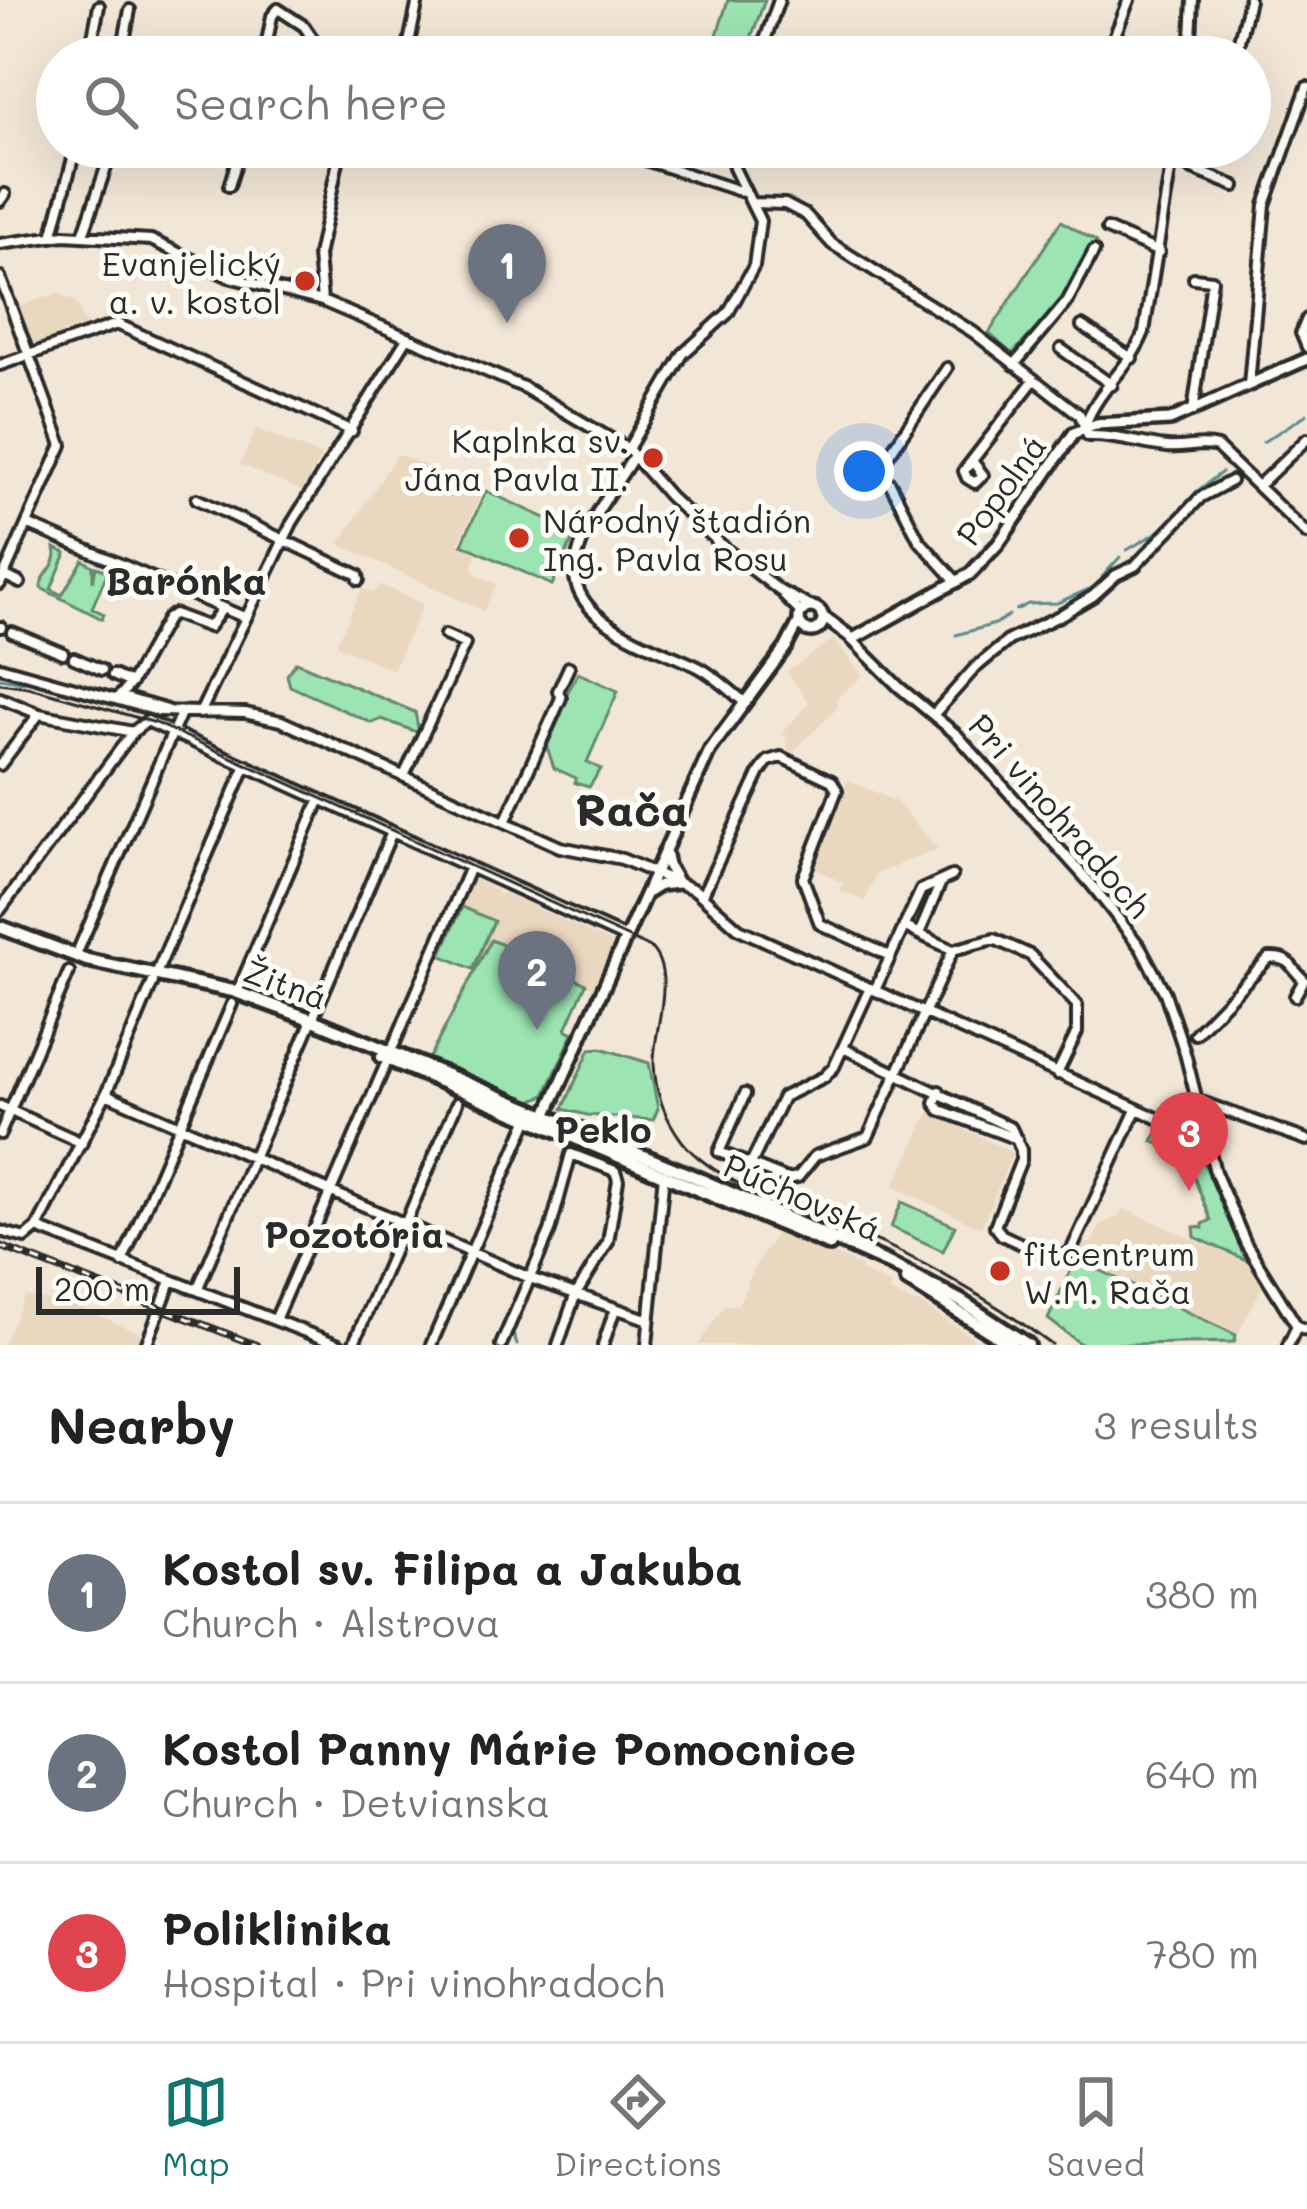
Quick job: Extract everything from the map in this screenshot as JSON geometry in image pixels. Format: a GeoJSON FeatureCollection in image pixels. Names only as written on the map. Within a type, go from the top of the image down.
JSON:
{"type":"FeatureCollection","features":[{"type":"Feature","properties":{"kind":"main road","name":"Žitná"},"geometry":{"type":"LineString","coordinates":[[0,930],[87,960],[312,1023],[546,1116]]}},
{"type":"Feature","properties":{"kind":"main road","name":"Žitná"},"geometry":{"type":"LineString","coordinates":[[312,1023],[528,1120]]}},
{"type":"Feature","properties":{"kind":"main road"},"geometry":{"type":"LineString","coordinates":[[528,1120],[546,1116],[554,1130]]}},
{"type":"Feature","properties":{"kind":"main road","name":"Púchovská"},"geometry":{"type":"LineString","coordinates":[[546,1116],[664,1170]]}},
{"type":"Feature","properties":{"kind":"main road","name":"Púchovská"},"geometry":{"type":"LineString","coordinates":[[528,1120],[757,1205],[920,1279],[1028,1345]]}},
{"type":"Feature","properties":{"kind":"main road","name":"Púchovská"},"geometry":{"type":"LineString","coordinates":[[757,1205],[902,1276],[1011,1345]]}},
{"type":"Feature","properties":{"kind":"street"},"geometry":{"type":"LineString","coordinates":[[409,36],[418,0]]}},
{"type":"Feature","properties":{"kind":"street"},"geometry":{"type":"LineString","coordinates":[[766,36],[779,0]]}},
{"type":"Feature","properties":{"kind":"street"},"geometry":{"type":"LineString","coordinates":[[1115,36],[1129,0]]}},
{"type":"Feature","properties":{"kind":"street"},"geometry":{"type":"LineString","coordinates":[[1191,36],[1193,0]]}},
{"type":"Feature","properties":{"kind":"street"},"geometry":{"type":"LineString","coordinates":[[1240,36],[1249,0]]}},
{"type":"Feature","properties":{"kind":"street"},"geometry":{"type":"LineString","coordinates":[[93,36],[99,6]]}},
{"type":"Feature","properties":{"kind":"street"},"geometry":{"type":"LineString","coordinates":[[268,36],[278,9],[311,36]]}},
{"type":"Feature","properties":{"kind":"street"},"geometry":{"type":"LineString","coordinates":[[125,36],[130,10]]}},
{"type":"Feature","properties":{"kind":"street"},"geometry":{"type":"LineString","coordinates":[[1250,385],[1265,205],[1307,86]]}},
{"type":"Feature","properties":{"kind":"street"},"geometry":{"type":"LineString","coordinates":[[1296,119],[1307,123]]}},
{"type":"Feature","properties":{"kind":"street"},"geometry":{"type":"LineString","coordinates":[[52,236],[70,168]]}},
{"type":"Feature","properties":{"kind":"street"},"geometry":{"type":"LineString","coordinates":[[83,235],[106,168]]}},
{"type":"Feature","properties":{"kind":"street"},"geometry":{"type":"LineString","coordinates":[[230,186],[236,168]]}},
{"type":"Feature","properties":{"kind":"street"},"geometry":{"type":"LineString","coordinates":[[322,301],[318,256],[337,168]]}},
{"type":"Feature","properties":{"kind":"street"},"geometry":{"type":"LineString","coordinates":[[665,168],[750,198],[795,208],[832,244],[973,332],[1080,415],[1088,436],[1118,435],[1170,448],[1211,445],[1307,534]]}},
{"type":"Feature","properties":{"kind":"street"},"geometry":{"type":"LineString","coordinates":[[734,168],[760,221],[759,249],[740,297],[683,354],[580,548],[575,568],[578,587],[597,618],[707,672],[744,702]]}},
{"type":"Feature","properties":{"kind":"street","name":"Popolná"},"geometry":{"type":"LineString","coordinates":[[849,638],[957,582],[986,559],[1132,358],[1144,332],[1171,168]]}},
{"type":"Feature","properties":{"kind":"street"},"geometry":{"type":"LineString","coordinates":[[1190,168],[1235,186]]}},
{"type":"Feature","properties":{"kind":"street"},"geometry":{"type":"LineString","coordinates":[[1107,229],[1159,252]]}},
{"type":"Feature","properties":{"kind":"street"},"geometry":{"type":"LineString","coordinates":[[0,244],[83,235],[151,240],[230,277],[322,301],[523,387],[631,452],[696,523],[780,591],[818,612]]}},
{"type":"Feature","properties":{"kind":"street"},"geometry":{"type":"LineString","coordinates":[[1014,365],[1067,302],[1094,251]]}},
{"type":"Feature","properties":{"kind":"street"},"geometry":{"type":"LineString","coordinates":[[0,277],[62,446],[2,580],[20,583]]}},
{"type":"Feature","properties":{"kind":"street"},"geometry":{"type":"LineString","coordinates":[[1193,412],[1212,280],[1194,278]]}},
{"type":"Feature","properties":{"kind":"street"},"geometry":{"type":"LineString","coordinates":[[1307,319],[1301,333],[1307,347]]}},
{"type":"Feature","properties":{"kind":"street"},"geometry":{"type":"LineString","coordinates":[[0,364],[117,323],[352,430]]}},
{"type":"Feature","properties":{"kind":"street"},"geometry":{"type":"LineString","coordinates":[[1082,326],[1132,358]]}},
{"type":"Feature","properties":{"kind":"street"},"geometry":{"type":"LineString","coordinates":[[199,714],[284,539],[408,337]]}},
{"type":"Feature","properties":{"kind":"street"},"geometry":{"type":"LineString","coordinates":[[1061,349],[1112,385]]}},
{"type":"Feature","properties":{"kind":"street"},"geometry":{"type":"LineString","coordinates":[[1084,428],[1152,424],[1193,412],[1307,359]]}},
{"type":"Feature","properties":{"kind":"street"},"geometry":{"type":"LineString","coordinates":[[947,368],[878,471],[890,483],[919,540],[957,582]]}},
{"type":"Feature","properties":{"kind":"street"},"geometry":{"type":"LineString","coordinates":[[972,461],[1034,380]]}},
{"type":"Feature","properties":{"kind":"street"},"geometry":{"type":"LineString","coordinates":[[1258,486],[1307,439]]}},
{"type":"Feature","properties":{"kind":"street"},"geometry":{"type":"LineString","coordinates":[[934,714],[974,669],[1009,640],[1094,596],[1116,575],[1135,566],[1201,497],[1231,481]]}},
{"type":"Feature","properties":{"kind":"street"},"geometry":{"type":"LineString","coordinates":[[197,499],[358,575],[359,580]]}},
{"type":"Feature","properties":{"kind":"street"},"geometry":{"type":"LineString","coordinates":[[27,524],[246,618]]}},
{"type":"Feature","properties":{"kind":"street"},"geometry":{"type":"LineString","coordinates":[[780,591],[813,631],[849,638]]}},
{"type":"Feature","properties":{"kind":"street"},"geometry":{"type":"LineString","coordinates":[[120,695],[174,612],[209,627],[222,609]]}},
{"type":"Feature","properties":{"kind":"street"},"geometry":{"type":"LineString","coordinates":[[546,1116],[710,750],[786,647],[800,617],[818,612]]}},
{"type":"Feature","properties":{"kind":"street"},"geometry":{"type":"LineString","coordinates":[[786,647],[813,631],[818,612]]}},
{"type":"Feature","properties":{"kind":"street","name":"Pri vinohradoch"},"geometry":{"type":"LineString","coordinates":[[818,612],[934,714],[1004,785],[1110,907],[1148,959],[1185,1053],[1215,1172],[1246,1244],[1297,1326]]}},
{"type":"Feature","properties":{"kind":"street"},"geometry":{"type":"LineString","coordinates":[[12,632],[63,653]]}},
{"type":"Feature","properties":{"kind":"street"},"geometry":{"type":"LineString","coordinates":[[404,776],[465,644],[445,635]]}},
{"type":"Feature","properties":{"kind":"street"},"geometry":{"type":"LineString","coordinates":[[74,658],[102,670]]}},
{"type":"Feature","properties":{"kind":"street"},"geometry":{"type":"LineString","coordinates":[[505,822],[561,698],[558,691],[569,667]]}},
{"type":"Feature","properties":{"kind":"street"},"geometry":{"type":"LineString","coordinates":[[0,668],[140,707],[278,719],[560,847],[617,857],[655,872],[702,896],[739,928],[1208,1141]]}},
{"type":"Feature","properties":{"kind":"street"},"geometry":{"type":"LineString","coordinates":[[113,676],[131,683],[141,700]]}},
{"type":"Feature","properties":{"kind":"street"},"geometry":{"type":"LineString","coordinates":[[212,688],[227,714]]}},
{"type":"Feature","properties":{"kind":"street"},"geometry":{"type":"LineString","coordinates":[[105,697],[120,695],[169,710]]}},
{"type":"Feature","properties":{"kind":"street"},"geometry":{"type":"LineString","coordinates":[[0,698],[39,714],[134,732]]}},
{"type":"Feature","properties":{"kind":"street"},"geometry":{"type":"LineString","coordinates":[[79,948],[182,712]]}},
{"type":"Feature","properties":{"kind":"street"},"geometry":{"type":"LineString","coordinates":[[0,765],[39,714]]}},
{"type":"Feature","properties":{"kind":"street"},"geometry":{"type":"LineString","coordinates":[[0,910],[146,721],[626,938]]}},
{"type":"Feature","properties":{"kind":"street"},"geometry":{"type":"LineString","coordinates":[[702,896],[760,772],[774,758],[782,758],[832,781],[838,790],[804,873],[820,924],[890,956]]}},
{"type":"Feature","properties":{"kind":"street"},"geometry":{"type":"LineString","coordinates":[[0,1231],[25,1238],[37,1228],[106,1094],[246,765]]}},
{"type":"Feature","properties":{"kind":"street"},"geometry":{"type":"LineString","coordinates":[[239,988],[320,799]]}},
{"type":"Feature","properties":{"kind":"street"},"geometry":{"type":"LineString","coordinates":[[197,1290],[392,832]]}},
{"type":"Feature","properties":{"kind":"street"},"geometry":{"type":"LineString","coordinates":[[665,851],[678,883]]}},
{"type":"Feature","properties":{"kind":"street"},"geometry":{"type":"LineString","coordinates":[[394,1045],[470,867]]}},
{"type":"Feature","properties":{"kind":"street"},"geometry":{"type":"LineString","coordinates":[[751,1164],[783,1097],[824,1077],[836,1064],[921,890],[947,878],[919,934]]}},
{"type":"Feature","properties":{"kind":"street"},"geometry":{"type":"LineString","coordinates":[[646,894],[660,885],[678,883]]}},
{"type":"Feature","properties":{"kind":"street"},"geometry":{"type":"LineString","coordinates":[[904,926],[953,950],[994,939],[1033,956],[1077,1005],[1079,1024],[1057,1074]]}},
{"type":"Feature","properties":{"kind":"street"},"geometry":{"type":"LineString","coordinates":[[745,1094],[718,1152],[776,1175],[798,1177],[815,1156],[868,1137],[953,950]]}},
{"type":"Feature","properties":{"kind":"street"},"geometry":{"type":"LineString","coordinates":[[1185,1053],[1196,1034],[1269,958],[1292,962],[1304,980],[1295,996]]}},
{"type":"Feature","properties":{"kind":"street"},"geometry":{"type":"LineString","coordinates":[[0,1134],[69,972]]}},
{"type":"Feature","properties":{"kind":"street"},"geometry":{"type":"LineString","coordinates":[[122,1262],[232,1004]]}},
{"type":"Feature","properties":{"kind":"street"},"geometry":{"type":"LineString","coordinates":[[1177,1030],[1196,1034]]}},
{"type":"Feature","properties":{"kind":"street"},"geometry":{"type":"LineString","coordinates":[[843,1048],[1002,1121],[1017,1139],[1021,1160],[995,1226],[1002,1235],[1056,1260],[1063,1259],[1083,1227],[1136,1110]]}},
{"type":"Feature","properties":{"kind":"street"},"geometry":{"type":"LineString","coordinates":[[275,1320],[385,1066]]}},
{"type":"Feature","properties":{"kind":"street"},"geometry":{"type":"LineString","coordinates":[[938,1091],[935,1103],[940,1110],[1017,1139]]}},
{"type":"Feature","properties":{"kind":"street"},"geometry":{"type":"LineString","coordinates":[[106,1094],[530,1278],[649,1320]]}},
{"type":"Feature","properties":{"kind":"street"},"geometry":{"type":"LineString","coordinates":[[1199,1101],[1307,1140]]}},
{"type":"Feature","properties":{"kind":"street"},"geometry":{"type":"LineString","coordinates":[[352,1345],[458,1103]]}},
{"type":"Feature","properties":{"kind":"street"},"geometry":{"type":"LineString","coordinates":[[0,1106],[82,1142]]}},
{"type":"Feature","properties":{"kind":"street"},"geometry":{"type":"LineString","coordinates":[[431,1345],[528,1120]]}},
{"type":"Feature","properties":{"kind":"street"},"geometry":{"type":"LineString","coordinates":[[501,1345],[550,1231],[572,1154],[615,1171],[618,1180],[608,1242],[575,1296],[558,1345]]}},
{"type":"Feature","properties":{"kind":"street"},"geometry":{"type":"LineString","coordinates":[[647,1345],[664,1170]]}},
{"type":"Feature","properties":{"kind":"street"},"geometry":{"type":"LineString","coordinates":[[757,1205],[776,1175]]}},
{"type":"Feature","properties":{"kind":"street"},"geometry":{"type":"LineString","coordinates":[[37,1228],[339,1345]]}},
{"type":"Feature","properties":{"kind":"street"},"geometry":{"type":"LineString","coordinates":[[146,1345],[171,1281]]}},
{"type":"Feature","properties":{"kind":"street"},"geometry":{"type":"LineString","coordinates":[[603,1345],[614,1309]]}},
{"type":"Feature","properties":{"kind":"street"},"geometry":{"type":"LineString","coordinates":[[1288,1345],[1297,1326],[1307,1330]]}},
{"type":"Feature","properties":{"kind":"shaded area"},"geometry":{"type":"Polygon","coordinates":[[[58,293],[76,302],[87,328],[62,332],[63,337],[35,347],[19,306],[58,293]]]}},
{"type":"Feature","properties":{"kind":"shaded area"},"geometry":{"type":"Polygon","coordinates":[[[256,429],[321,456],[302,491],[240,464],[256,429]]]}},
{"type":"Feature","properties":{"kind":"shaded area"},"geometry":{"type":"Polygon","coordinates":[[[397,454],[483,490],[458,545],[476,553],[473,572],[496,584],[484,611],[339,544],[397,454]]]}},
{"type":"Feature","properties":{"kind":"shaded area"},"geometry":{"type":"Polygon","coordinates":[[[381,585],[423,604],[393,670],[336,645],[362,588],[372,593],[381,585]]]}},
{"type":"Feature","properties":{"kind":"shaded area"},"geometry":{"type":"Polygon","coordinates":[[[833,639],[863,676],[835,699],[839,706],[794,751],[788,750],[782,733],[809,703],[787,672],[833,639]]]}},
{"type":"Feature","properties":{"kind":"shaded area"},"geometry":{"type":"Polygon","coordinates":[[[848,780],[895,801],[938,849],[876,874],[865,901],[840,890],[843,883],[810,866],[848,780]]]}},
{"type":"Feature","properties":{"kind":"shaded area"},"geometry":{"type":"Polygon","coordinates":[[[471,878],[499,895],[504,893],[613,943],[593,988],[492,941],[475,972],[438,956],[471,878]]]}},
{"type":"Feature","properties":{"kind":"shaded area"},"geometry":{"type":"Polygon","coordinates":[[[929,1112],[1013,1153],[981,1228],[894,1186],[929,1112]]]}},
{"type":"Feature","properties":{"kind":"shaded area"},"geometry":{"type":"Polygon","coordinates":[[[1123,1208],[1253,1266],[1263,1285],[1232,1345],[1082,1345],[1048,1319],[1083,1241],[1091,1244],[1101,1224],[1118,1217],[1123,1208]]]}},
{"type":"Feature","properties":{"kind":"shaded area"},"geometry":{"type":"Polygon","coordinates":[[[778,1230],[861,1266],[861,1271],[891,1284],[889,1292],[924,1306],[984,1345],[698,1345],[725,1305],[738,1305],[778,1230]]]}},
{"type":"Feature","properties":{"kind":"shaded area"},"geometry":{"type":"Polygon","coordinates":[[[25,1296],[79,1307],[144,1335],[140,1345],[3,1345],[25,1296]]]}},
{"type":"Feature","properties":{"kind":"green space"},"geometry":{"type":"Polygon","coordinates":[[[728,0],[765,0],[752,36],[717,36],[728,0]]]}},
{"type":"Feature","properties":{"kind":"green space"},"geometry":{"type":"Polygon","coordinates":[[[1061,221],[1097,242],[1064,299],[1012,354],[989,333],[1061,221]]]}},
{"type":"Feature","properties":{"kind":"green space","name":"Národný štadión Ing. Pavla Rosu"},"geometry":{"type":"Polygon","coordinates":[[[486,491],[576,532],[552,585],[462,544],[486,491]]]}},
{"type":"Feature","properties":{"kind":"green space"},"geometry":{"type":"Polygon","coordinates":[[[55,548],[66,553],[51,589],[62,595],[83,560],[93,566],[93,581],[96,567],[108,571],[92,608],[104,614],[102,619],[41,588],[55,560],[55,548]]]}},
{"type":"Feature","properties":{"kind":"green space"},"geometry":{"type":"Polygon","coordinates":[[[296,662],[415,712],[419,733],[382,719],[372,723],[290,686],[287,675],[296,662]]]}},
{"type":"Feature","properties":{"kind":"green space"},"geometry":{"type":"Polygon","coordinates":[[[578,673],[618,691],[587,762],[601,769],[589,787],[554,768],[547,747],[561,715],[557,712],[578,673]]]}},
{"type":"Feature","properties":{"kind":"green space"},"geometry":{"type":"Polygon","coordinates":[[[462,907],[494,921],[473,969],[441,955],[462,907]]]}},
{"type":"Feature","properties":{"kind":"green space"},"geometry":{"type":"Polygon","coordinates":[[[491,940],[532,957],[540,943],[550,949],[544,963],[586,984],[566,1029],[573,1033],[545,1095],[531,1101],[429,1058],[491,940]]]}},
{"type":"Feature","properties":{"kind":"green space"},"geometry":{"type":"Polygon","coordinates":[[[590,1049],[649,1063],[658,1109],[653,1120],[563,1109],[590,1049]]]}},
{"type":"Feature","properties":{"kind":"green space"},"geometry":{"type":"Polygon","coordinates":[[[1160,1126],[1198,1149],[1246,1260],[1195,1237],[1194,1227],[1203,1228],[1211,1220],[1193,1175],[1195,1163],[1153,1141],[1160,1126]]]}},
{"type":"Feature","properties":{"kind":"green space"},"geometry":{"type":"Polygon","coordinates":[[[902,1202],[955,1226],[943,1251],[891,1227],[902,1202]]]}},
{"type":"Feature","properties":{"kind":"green space"},"geometry":{"type":"Polygon","coordinates":[[[1076,1259],[1236,1335],[1234,1342],[1082,1345],[1048,1319],[1076,1259]]]}},
{"type":"Feature","properties":{"kind":"waterway"},"geometry":{"type":"LineString","coordinates":[[1263,442],[1307,414]]}},
{"type":"Feature","properties":{"kind":"waterway"},"geometry":{"type":"LineString","coordinates":[[1127,550],[1163,529],[1196,492],[1222,472]]}},
{"type":"Feature","properties":{"kind":"waterway"},"geometry":{"type":"LineString","coordinates":[[1102,577],[1120,557]]}},
{"type":"Feature","properties":{"kind":"waterway"},"geometry":{"type":"LineString","coordinates":[[1016,610],[1028,604],[1057,603],[1094,587]]}},
{"type":"Feature","properties":{"kind":"waterway"},"geometry":{"type":"LineString","coordinates":[[956,635],[1009,615]]}},
{"type":"Feature","properties":{"kind":"waterway"},"geometry":{"type":"LineString","coordinates":[[0,678],[23,682]]}},
{"type":"Feature","properties":{"kind":"waterway"},"geometry":{"type":"LineString","coordinates":[[513,1333],[517,1345]]}},
{"type":"Feature","properties":{"kind":"tram line"},"geometry":{"type":"LineString","coordinates":[[0,683],[156,723],[651,948],[659,960],[663,988],[656,1085],[671,1123],[699,1158],[748,1188],[930,1267],[1052,1345]]}},
{"type":"Feature","properties":{"kind":"railway"},"geometry":{"type":"LineString","coordinates":[[0,1246],[256,1345]]}},
{"type":"Feature","properties":{"kind":"place","name":"Evanjelický a. v. kostol"},"geometry":{"type":"Point","coordinates":[305,281]}},
{"type":"Feature","properties":{"kind":"place","name":"Kostol sv. Filipa a Jakuba"},"geometry":{"type":"Point","coordinates":[507,323]}},
{"type":"Feature","properties":{"kind":"place","name":"Kaplnka sv. Jána Pavla II."},"geometry":{"type":"Point","coordinates":[653,458]}},
{"type":"Feature","properties":{"kind":"place","name":"Národný štadión Ing. Pavla Rosu"},"geometry":{"type":"Point","coordinates":[519,538]}},
{"type":"Feature","properties":{"kind":"place","name":"Kostol Panny Márie Pomocnice"},"geometry":{"type":"Point","coordinates":[537,1030]}},
{"type":"Feature","properties":{"kind":"place","name":"Poliklinika"},"geometry":{"type":"Point","coordinates":[1189,1191]}},
{"type":"Feature","properties":{"kind":"place","name":"fitcentrum W.M. Rača"},"geometry":{"type":"Point","coordinates":[1000,1271]}},
{"type":"Feature","properties":{"kind":"district","name":"Barónka"},"geometry":{"type":"Point","coordinates":[186,579]}},
{"type":"Feature","properties":{"kind":"district","name":"Rača"},"geometry":{"type":"Point","coordinates":[632,808]}},
{"type":"Feature","properties":{"kind":"district","name":"Peklo"},"geometry":{"type":"Point","coordinates":[603,1128]}},
{"type":"Feature","properties":{"kind":"district","name":"Pozotória"},"geometry":{"type":"Point","coordinates":[354,1233]}}]}
